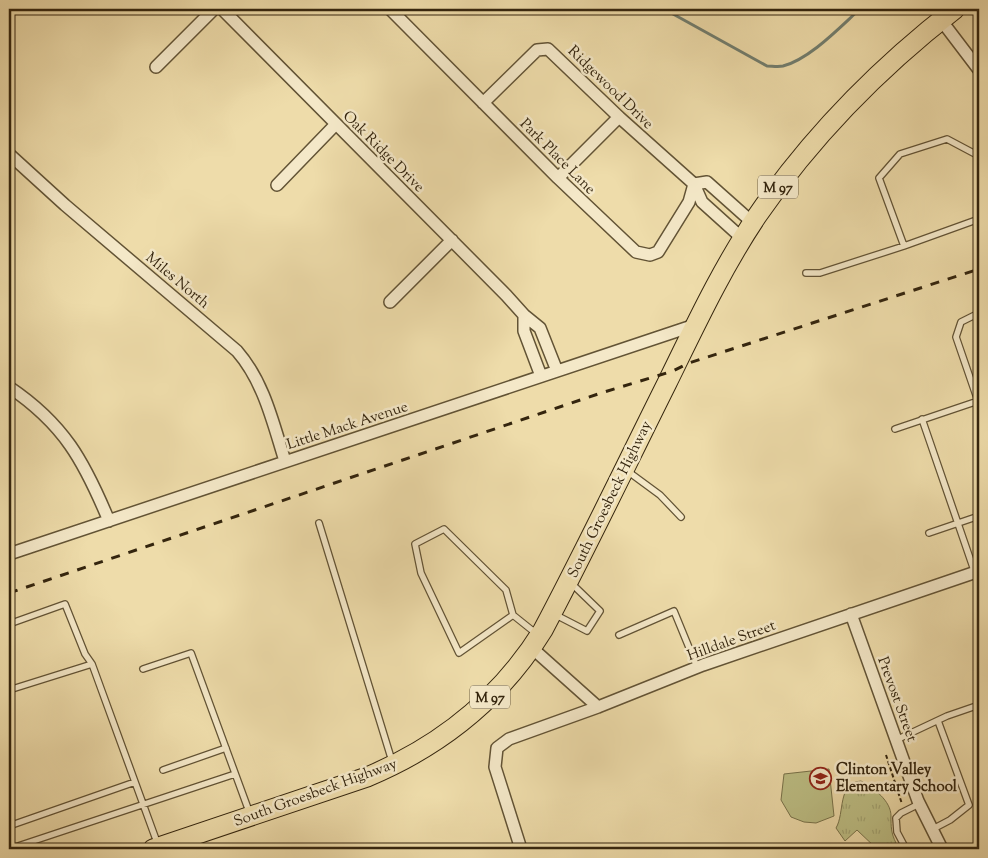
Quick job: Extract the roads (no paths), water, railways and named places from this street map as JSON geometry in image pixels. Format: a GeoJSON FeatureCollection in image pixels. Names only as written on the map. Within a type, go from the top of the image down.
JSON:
{"type":"FeatureCollection","features":[{"type":"Feature","properties":{"kind":"main road","name":"South Groesbeck Highway"},"geometry":{"type":"LineString","coordinates":[[156,848],[367,777],[394,765],[420,752],[457,727],[497,690],[536,642],[552,613],[695,325],[748,231],[782,182],[844,107],[885,66],[948,14]]}},
{"type":"Feature","properties":{"kind":"street"},"geometry":{"type":"LineString","coordinates":[[156,66],[214,9]]}},
{"type":"Feature","properties":{"kind":"street","name":"Oak Ridge Drive"},"geometry":{"type":"LineString","coordinates":[[222,9],[452,240],[524,316],[540,328],[557,371]]}},
{"type":"Feature","properties":{"kind":"street","name":"Park Place Lane"},"geometry":{"type":"LineString","coordinates":[[390,9],[558,178],[636,252],[645,255],[658,252],[689,202],[694,184]]}},
{"type":"Feature","properties":{"kind":"street"},"geometry":{"type":"LineString","coordinates":[[948,14],[979,70]]}},
{"type":"Feature","properties":{"kind":"street","name":"Ridgewood Drive"},"geometry":{"type":"LineString","coordinates":[[483,103],[537,50],[544,48],[552,51],[619,117],[694,184],[702,202],[748,231]]}},
{"type":"Feature","properties":{"kind":"street"},"geometry":{"type":"LineString","coordinates":[[558,178],[619,117]]}},
{"type":"Feature","properties":{"kind":"street"},"geometry":{"type":"LineString","coordinates":[[276,185],[336,124]]}},
{"type":"Feature","properties":{"kind":"street","name":"Miles North"},"geometry":{"type":"LineString","coordinates":[[9,154],[66,206],[237,351],[250,368],[266,400],[285,461]]}},
{"type":"Feature","properties":{"kind":"street","name":"Ridgewood Drive"},"geometry":{"type":"LineString","coordinates":[[694,184],[707,182],[748,231]]}},
{"type":"Feature","properties":{"kind":"street"},"geometry":{"type":"LineString","coordinates":[[390,302],[452,240]]}},
{"type":"Feature","properties":{"kind":"street"},"geometry":{"type":"LineString","coordinates":[[524,316],[524,331],[541,376]]}},
{"type":"Feature","properties":{"kind":"street","name":"Little Mack Avenue"},"geometry":{"type":"LineString","coordinates":[[9,554],[695,325]]}},
{"type":"Feature","properties":{"kind":"street"},"geometry":{"type":"LineString","coordinates":[[9,387],[38,410],[71,445],[87,469],[109,520]]}},
{"type":"Feature","properties":{"kind":"street","name":"Hilldale Street"},"geometry":{"type":"LineString","coordinates":[[521,849],[494,767],[497,748],[509,739],[598,707],[697,668],[977,572]]}},
{"type":"Feature","properties":{"kind":"street","name":"Prevost Street"},"geometry":{"type":"LineString","coordinates":[[851,614],[919,804],[942,849]]}},
{"type":"Feature","properties":{"kind":"street"},"geometry":{"type":"LineString","coordinates":[[536,642],[598,707]]}},
{"type":"Feature","properties":{"kind":"lane"},"geometry":{"type":"LineString","coordinates":[[904,246],[878,178],[900,154],[947,139],[979,156]]}},
{"type":"Feature","properties":{"kind":"lane"},"geometry":{"type":"LineString","coordinates":[[806,273],[820,273],[979,219]]}},
{"type":"Feature","properties":{"kind":"lane"},"geometry":{"type":"LineString","coordinates":[[895,430],[978,401],[956,337],[961,322],[979,314]]}},
{"type":"Feature","properties":{"kind":"lane"},"geometry":{"type":"LineString","coordinates":[[922,419],[977,572]]}},
{"type":"Feature","properties":{"kind":"lane"},"geometry":{"type":"LineString","coordinates":[[624,469],[660,494],[681,517]]}},
{"type":"Feature","properties":{"kind":"lane"},"geometry":{"type":"LineString","coordinates":[[929,533],[979,516]]}},
{"type":"Feature","properties":{"kind":"lane"},"geometry":{"type":"LineString","coordinates":[[320,523],[394,765]]}},
{"type":"Feature","properties":{"kind":"lane"},"geometry":{"type":"LineString","coordinates":[[513,615],[459,653],[421,574],[415,544],[444,528],[506,590],[513,615],[536,642]]}},
{"type":"Feature","properties":{"kind":"lane"},"geometry":{"type":"LineString","coordinates":[[552,613],[587,631],[600,611],[568,581]]}},
{"type":"Feature","properties":{"kind":"lane"},"geometry":{"type":"LineString","coordinates":[[9,624],[64,604],[85,654],[92,664],[143,804],[156,848]]}},
{"type":"Feature","properties":{"kind":"lane"},"geometry":{"type":"LineString","coordinates":[[619,635],[674,611],[697,668]]}},
{"type":"Feature","properties":{"kind":"lane"},"geometry":{"type":"LineString","coordinates":[[143,670],[191,653],[250,816]]}},
{"type":"Feature","properties":{"kind":"lane"},"geometry":{"type":"LineString","coordinates":[[9,690],[92,664]]}},
{"type":"Feature","properties":{"kind":"lane"},"geometry":{"type":"LineString","coordinates":[[896,740],[938,720],[979,705]]}},
{"type":"Feature","properties":{"kind":"lane"},"geometry":{"type":"LineString","coordinates":[[931,830],[950,820],[970,805],[938,720]]}},
{"type":"Feature","properties":{"kind":"lane"},"geometry":{"type":"LineString","coordinates":[[163,770],[226,748]]}},
{"type":"Feature","properties":{"kind":"lane"},"geometry":{"type":"LineString","coordinates":[[9,848],[235,774]]}},
{"type":"Feature","properties":{"kind":"lane"},"geometry":{"type":"LineString","coordinates":[[9,826],[135,782]]}},
{"type":"Feature","properties":{"kind":"lane"},"geometry":{"type":"LineString","coordinates":[[906,849],[897,832],[896,818],[901,813],[919,804]]}},
{"type":"Feature","properties":{"kind":"waterway"},"geometry":{"type":"LineString","coordinates":[[664,9],[767,66],[783,66],[804,57],[860,9]]}},
{"type":"Feature","properties":{"kind":"railway"},"geometry":{"type":"LineString","coordinates":[[9,593],[601,393],[673,371],[689,363],[979,269]]}},
{"type":"Feature","properties":{"kind":"place","name":"Clinton Valley Elementary School"},"geometry":{"type":"Point","coordinates":[820,778]}}]}
